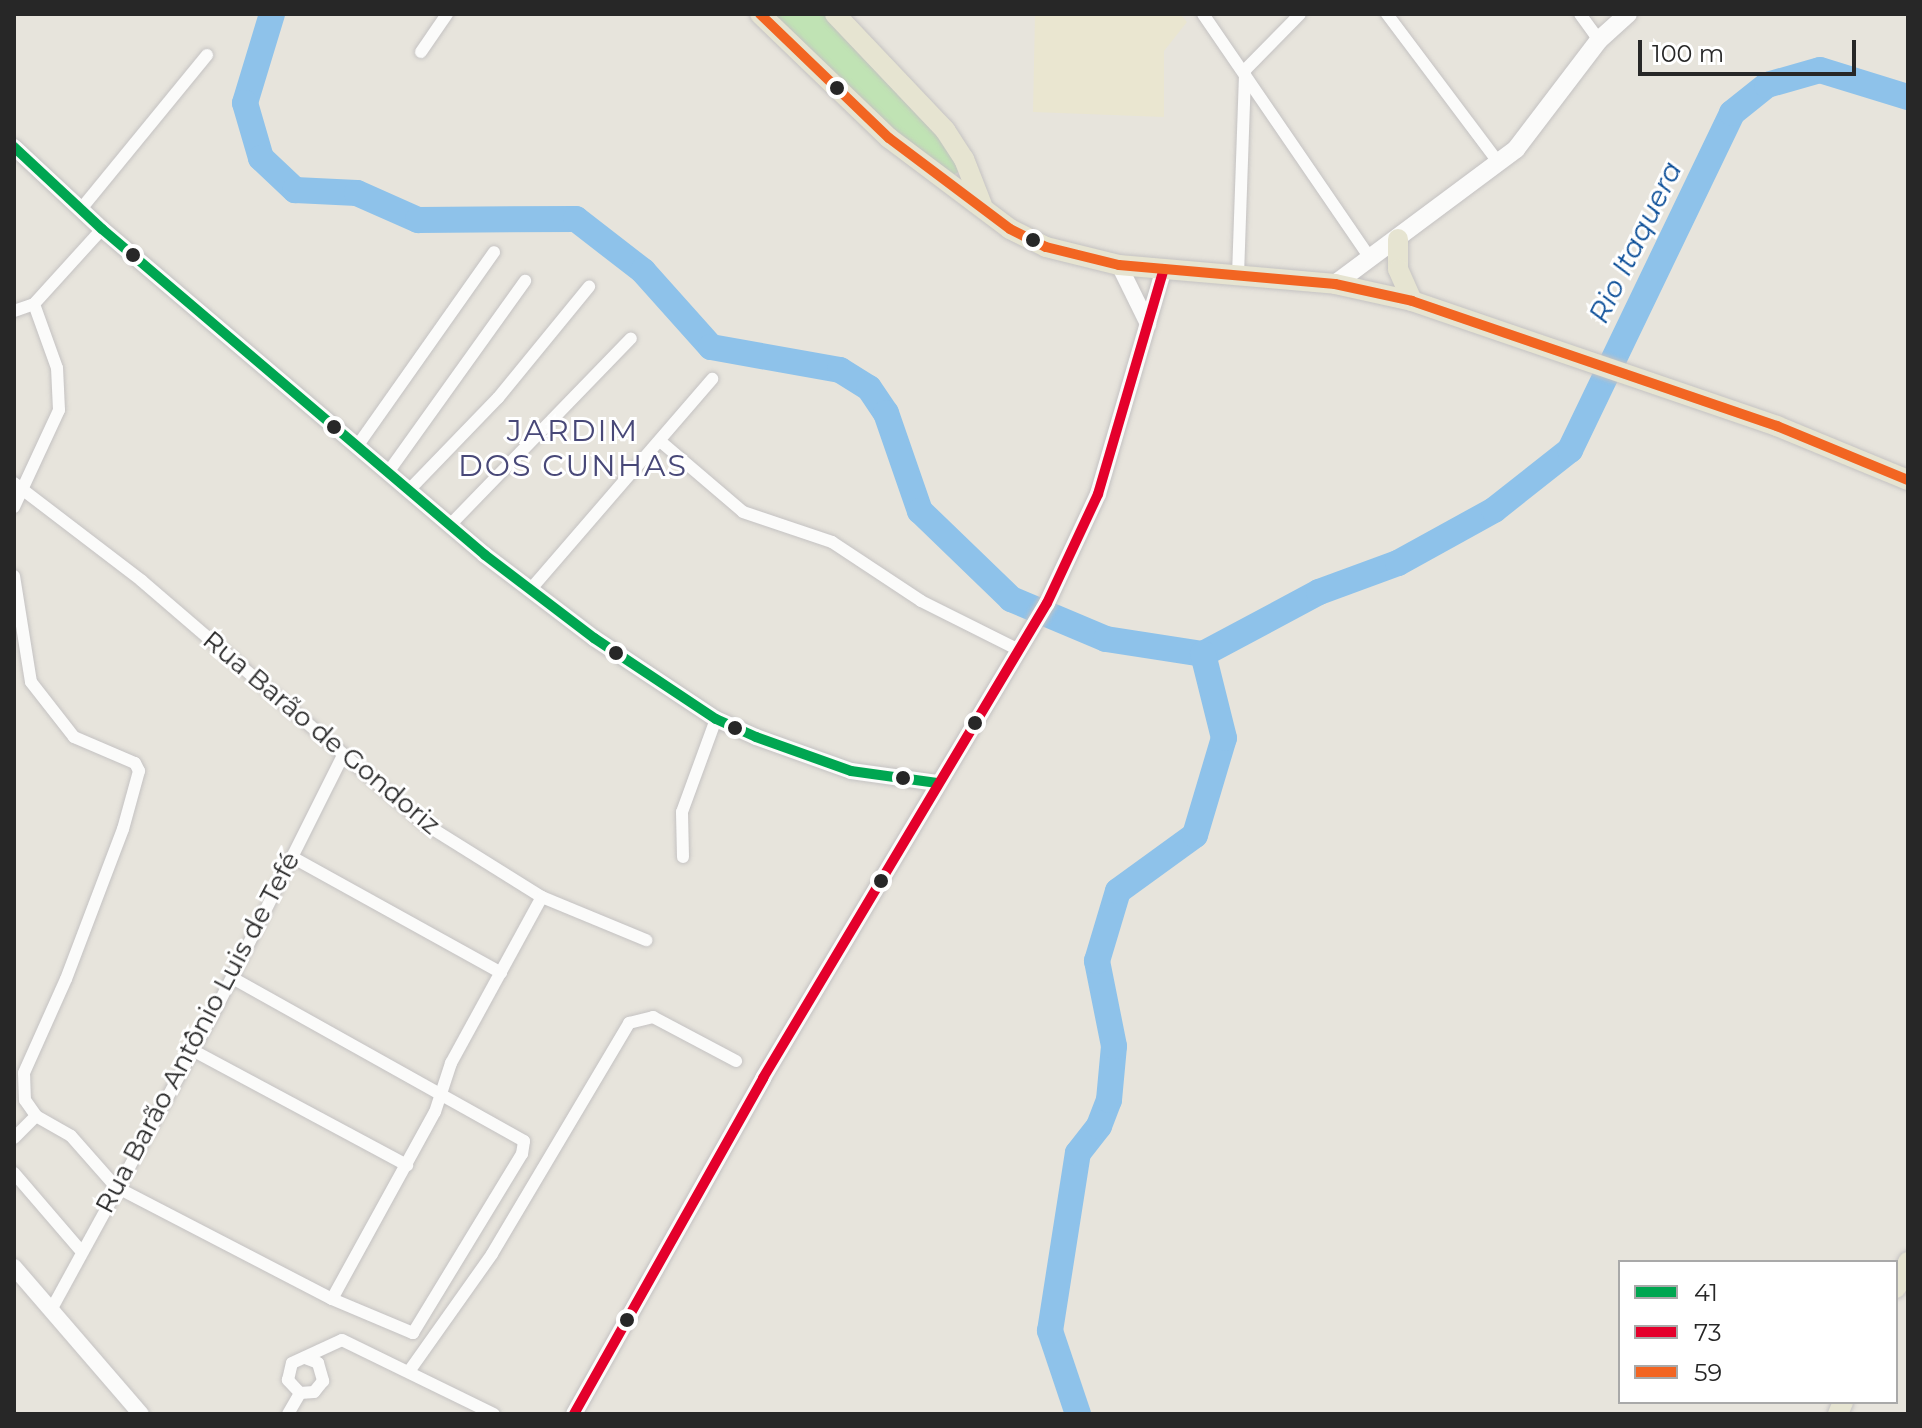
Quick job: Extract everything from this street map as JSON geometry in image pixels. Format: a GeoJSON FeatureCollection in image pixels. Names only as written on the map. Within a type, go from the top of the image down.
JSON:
{"type":"FeatureCollection","features":[{"type":"Feature","properties":{"kind":"main road"},"geometry":{"type":"LineString","coordinates":[[760,14],[889,138],[1010,229],[1046,247],[1119,265],[1335,284],[1412,301],[1627,372],[1908,480]]}},
{"type":"Feature","properties":{"kind":"main road"},"geometry":{"type":"LineString","coordinates":[[836,14],[927,111],[964,159],[982,205]]}},
{"type":"Feature","properties":{"kind":"main road"},"geometry":{"type":"LineString","coordinates":[[1335,284],[1523,142],[1599,40],[1628,14]]}},
{"type":"Feature","properties":{"kind":"main road"},"geometry":{"type":"LineString","coordinates":[[942,179],[957,173],[964,159]]}},
{"type":"Feature","properties":{"kind":"main road"},"geometry":{"type":"LineString","coordinates":[[1398,239],[1398,269],[1412,301]]}},
{"type":"Feature","properties":{"kind":"main road"},"geometry":{"type":"LineString","coordinates":[[1898,1284],[1908,1262]]}},
{"type":"Feature","properties":{"kind":"street"},"geometry":{"type":"LineString","coordinates":[[421,52],[447,14]]}},
{"type":"Feature","properties":{"kind":"street"},"geometry":{"type":"LineString","coordinates":[[1203,14],[1245,70],[1371,259]]}},
{"type":"Feature","properties":{"kind":"street"},"geometry":{"type":"LineString","coordinates":[[1238,275],[1245,70],[1300,14]]}},
{"type":"Feature","properties":{"kind":"street"},"geometry":{"type":"LineString","coordinates":[[1387,14],[1499,163]]}},
{"type":"Feature","properties":{"kind":"street"},"geometry":{"type":"LineString","coordinates":[[1580,14],[1599,40]]}},
{"type":"Feature","properties":{"kind":"street"},"geometry":{"type":"LineString","coordinates":[[81,209],[207,55]]}},
{"type":"Feature","properties":{"kind":"street"},"geometry":{"type":"LineString","coordinates":[[14,147],[102,229],[530,590],[716,719],[851,771],[937,783]]}},
{"type":"Feature","properties":{"kind":"street"},"geometry":{"type":"LineString","coordinates":[[14,311],[34,304],[102,229]]}},
{"type":"Feature","properties":{"kind":"street"},"geometry":{"type":"LineString","coordinates":[[358,445],[494,252]]}},
{"type":"Feature","properties":{"kind":"street"},"geometry":{"type":"LineString","coordinates":[[1119,265],[1149,326]]}},
{"type":"Feature","properties":{"kind":"street"},"geometry":{"type":"LineString","coordinates":[[574,1414],[642,1285],[937,783],[1047,603],[1098,494],[1164,269]]}},
{"type":"Feature","properties":{"kind":"street"},"geometry":{"type":"LineString","coordinates":[[389,471],[525,281]]}},
{"type":"Feature","properties":{"kind":"street"},"geometry":{"type":"LineString","coordinates":[[410,489],[498,398],[589,287]]}},
{"type":"Feature","properties":{"kind":"street"},"geometry":{"type":"LineString","coordinates":[[14,507],[18,484],[59,410],[57,368],[34,304]]}},
{"type":"Feature","properties":{"kind":"street"},"geometry":{"type":"LineString","coordinates":[[452,523],[631,338]]}},
{"type":"Feature","properties":{"kind":"street"},"geometry":{"type":"LineString","coordinates":[[530,590],[712,379]]}},
{"type":"Feature","properties":{"kind":"street"},"geometry":{"type":"LineString","coordinates":[[660,441],[743,512],[832,542],[921,601],[1017,649]]}},
{"type":"Feature","properties":{"kind":"street","name":"Rua Barão de Gondoriz"},"geometry":{"type":"LineString","coordinates":[[18,484],[142,581],[343,755],[447,840],[542,897],[646,940]]}},
{"type":"Feature","properties":{"kind":"street"},"geometry":{"type":"LineString","coordinates":[[14,576],[26,661],[41,697],[85,745],[135,763],[139,771],[123,829],[22,1082],[25,1100],[36,1116],[71,1136],[116,1187],[332,1299],[413,1333],[522,1154],[522,1139],[232,978]]}},
{"type":"Feature","properties":{"kind":"street"},"geometry":{"type":"LineString","coordinates":[[683,857],[682,812],[716,719]]}},
{"type":"Feature","properties":{"kind":"street","name":"Rua Barão Antônio Luis de Tefé"},"geometry":{"type":"LineString","coordinates":[[51,1310],[116,1187],[194,1051],[343,755]]}},
{"type":"Feature","properties":{"kind":"street"},"geometry":{"type":"LineString","coordinates":[[292,857],[501,973]]}},
{"type":"Feature","properties":{"kind":"street"},"geometry":{"type":"LineString","coordinates":[[332,1299],[407,1165],[451,1063],[542,897]]}},
{"type":"Feature","properties":{"kind":"street"},"geometry":{"type":"LineString","coordinates":[[410,1370],[492,1254],[629,1023],[653,1017],[736,1061]]}},
{"type":"Feature","properties":{"kind":"street"},"geometry":{"type":"LineString","coordinates":[[194,1051],[407,1165]]}},
{"type":"Feature","properties":{"kind":"street"},"geometry":{"type":"LineString","coordinates":[[14,1138],[36,1116]]}},
{"type":"Feature","properties":{"kind":"street"},"geometry":{"type":"LineString","coordinates":[[14,1173],[82,1252]]}},
{"type":"Feature","properties":{"kind":"street"},"geometry":{"type":"LineString","coordinates":[[17,1276],[51,1310],[141,1414]]}},
{"type":"Feature","properties":{"kind":"street"},"geometry":{"type":"LineString","coordinates":[[305,1358],[318,1363],[323,1381],[314,1392],[300,1393],[289,1385],[288,1372],[305,1358],[342,1340],[410,1370],[494,1414]]}},
{"type":"Feature","properties":{"kind":"street"},"geometry":{"type":"LineString","coordinates":[[288,1414],[300,1393]]}},
{"type":"Feature","properties":{"kind":"shaded area"},"geometry":{"type":"Polygon","coordinates":[[[1035,14],[1180,14],[1187,22],[1164,51],[1164,117],[1033,112],[1035,14]]]}},
{"type":"Feature","properties":{"kind":"green space"},"geometry":{"type":"Polygon","coordinates":[[[760,14],[835,14],[927,111],[961,168],[942,179],[760,14]]]}},
{"type":"Feature","properties":{"kind":"waterway"},"geometry":{"type":"LineString","coordinates":[[272,14],[245,103],[261,158],[295,190],[357,193],[418,220],[576,219],[643,271],[711,347],[840,370],[869,388],[886,413],[920,511],[1011,599],[1106,639],[1203,654]]}},
{"type":"Feature","properties":{"kind":"waterway","name":"Rio Itaquera"},"geometry":{"type":"LineString","coordinates":[[1203,654],[1319,592],[1398,563],[1494,510],[1570,450],[1732,113],[1767,85],[1820,70],[1908,97]]}},
{"type":"Feature","properties":{"kind":"waterway"},"geometry":{"type":"LineString","coordinates":[[1078,1414],[1050,1331],[1078,1153],[1099,1126],[1109,1100],[1114,1046],[1097,961],[1118,891],[1195,835],[1224,738],[1203,654]]}},
{"type":"Feature","properties":{"kind":"transit line","name":"59"},"geometry":{"type":"LineString","coordinates":[[760,14],[889,138],[1010,229],[1046,247],[1119,265],[1335,284],[1412,301],[1777,426],[1908,480]]}},
{"type":"Feature","properties":{"kind":"transit line","name":"41"},"geometry":{"type":"LineString","coordinates":[[14,147],[102,229],[485,555],[594,638],[716,719],[756,737],[851,771],[937,783]]}},
{"type":"Feature","properties":{"kind":"transit line","name":"73"},"geometry":{"type":"LineString","coordinates":[[574,1414],[763,1078],[1047,603],[1098,494],[1164,269]]}},
{"type":"Feature","properties":{"kind":"district","name":"JARDIM DOS CUNHAS"},"geometry":{"type":"Point","coordinates":[573,448]}}]}
